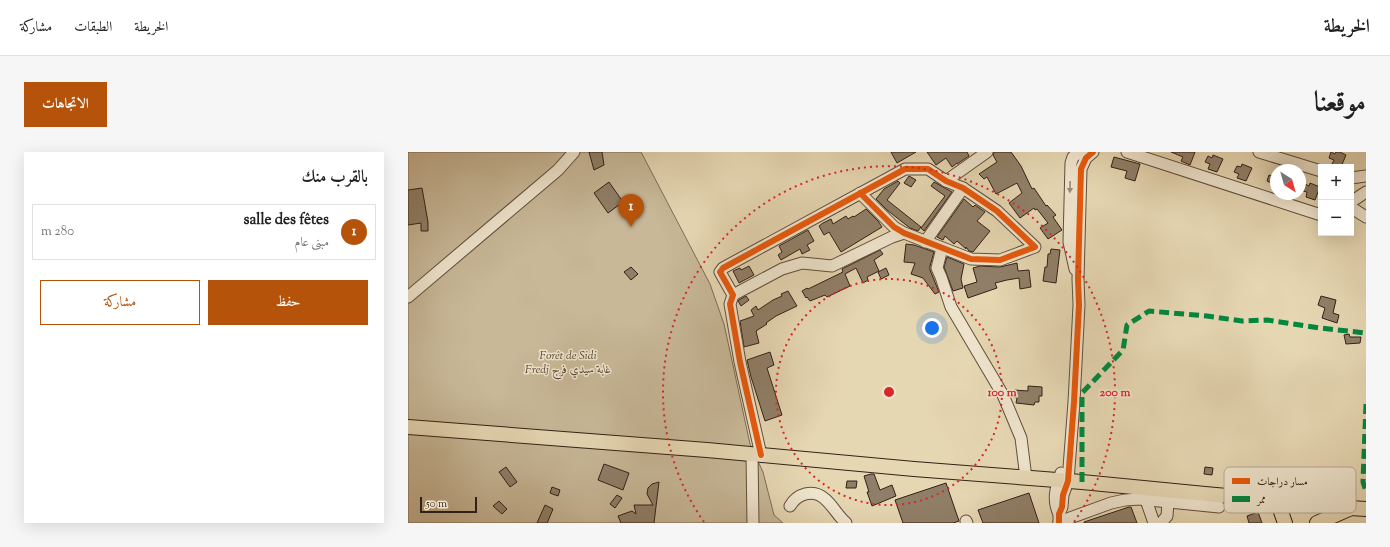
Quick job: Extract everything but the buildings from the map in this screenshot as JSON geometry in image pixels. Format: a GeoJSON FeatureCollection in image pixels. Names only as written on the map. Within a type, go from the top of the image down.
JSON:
{"type":"FeatureCollection","features":[{"type":"Feature","properties":{"kind":"main road"},"geometry":{"type":"LineString","coordinates":[[408,428],[757,455],[1224,496]]}},
{"type":"Feature","properties":{"kind":"main road"},"geometry":{"type":"LineString","coordinates":[[1356,508],[1366,509]]}},
{"type":"Feature","properties":{"kind":"main road"},"geometry":{"type":"LineString","coordinates":[[1281,513],[1285,523]]}},
{"type":"Feature","properties":{"kind":"main road"},"geometry":{"type":"LineString","coordinates":[[1317,523],[1320,513]]}},
{"type":"Feature","properties":{"kind":"main road"},"geometry":{"type":"LineString","coordinates":[[1317,523],[1339,513]]}},
{"type":"Feature","properties":{"kind":"street"},"geometry":{"type":"LineString","coordinates":[[408,297],[558,170],[574,152]]}},
{"type":"Feature","properties":{"kind":"street"},"geometry":{"type":"LineString","coordinates":[[946,181],[987,152]]}},
{"type":"Feature","properties":{"kind":"street"},"geometry":{"type":"LineString","coordinates":[[1059,520],[1062,507],[1070,402],[1075,279],[1074,263],[1069,242],[1071,163],[1073,157],[1080,152]]}},
{"type":"Feature","properties":{"kind":"street"},"geometry":{"type":"LineString","coordinates":[[1071,383],[1080,300],[1078,279],[1082,169],[1086,158],[1093,152]]}},
{"type":"Feature","properties":{"kind":"street"},"geometry":{"type":"LineString","coordinates":[[1127,152],[1318,214]]}},
{"type":"Feature","properties":{"kind":"street"},"geometry":{"type":"LineString","coordinates":[[1259,152],[1318,170]]}},
{"type":"Feature","properties":{"kind":"street"},"geometry":{"type":"LineString","coordinates":[[733,295],[720,272],[723,268],[860,193],[905,169],[928,169],[946,181],[963,188],[997,211],[1035,247],[1000,260],[971,259],[904,233],[894,227],[877,212],[860,193]]}},
{"type":"Feature","properties":{"kind":"street"},"geometry":{"type":"LineString","coordinates":[[1354,178],[1366,176]]}},
{"type":"Feature","properties":{"kind":"street"},"geometry":{"type":"LineString","coordinates":[[925,242],[963,188]]}},
{"type":"Feature","properties":{"kind":"street"},"geometry":{"type":"LineString","coordinates":[[1354,205],[1366,192]]}},
{"type":"Feature","properties":{"kind":"street"},"geometry":{"type":"LineString","coordinates":[[1354,207],[1366,217]]}},
{"type":"Feature","properties":{"kind":"street"},"geometry":{"type":"LineString","coordinates":[[753,523],[757,455],[730,304],[733,295],[782,269],[802,263],[832,266],[892,237],[904,233]]}},
{"type":"Feature","properties":{"kind":"street"},"geometry":{"type":"LineString","coordinates":[[942,248],[937,268],[951,307],[1003,395],[1021,438],[1026,478]]}},
{"type":"Feature","properties":{"kind":"street"},"geometry":{"type":"LineString","coordinates":[[790,506],[799,496],[808,493],[816,494],[827,500],[836,513],[846,523]]}},
{"type":"Feature","properties":{"kind":"street"},"geometry":{"type":"LineString","coordinates":[[1059,520],[1118,501],[1132,499],[1219,507]]}},
{"type":"Feature","properties":{"kind":"street"},"geometry":{"type":"LineString","coordinates":[[1146,500],[1154,523]]}},
{"type":"Feature","properties":{"kind":"street"},"geometry":{"type":"LineString","coordinates":[[1356,505],[1366,500]]}},
{"type":"Feature","properties":{"kind":"street"},"geometry":{"type":"LineString","coordinates":[[1161,523],[1167,516],[1168,502]]}},
{"type":"Feature","properties":{"kind":"green space","name":"Forêt de Sidi Fredj غابة سيدي فرج"},"geometry":{"type":"Polygon","coordinates":[[[408,152],[641,152],[710,284],[724,324],[750,444],[763,472],[774,515],[783,523],[408,523],[408,152]]]}},
{"type":"Feature","properties":{"kind":"marked path"},"geometry":{"type":"LineString","coordinates":[[1082,482],[1082,393],[1123,350],[1127,325],[1149,311],[1207,316],[1242,321],[1267,320],[1366,333]]}},
{"type":"Feature","properties":{"kind":"marked path"},"geometry":{"type":"LineString","coordinates":[[1366,404],[1363,482],[1366,491]]}},
{"type":"Feature","properties":{"kind":"cycle path"},"geometry":{"type":"LineString","coordinates":[[1059,523],[1059,514],[1062,507],[1063,495],[1068,481],[1074,402],[1079,305],[1078,279],[1081,169],[1086,158],[1093,152]]}},
{"type":"Feature","properties":{"kind":"cycle path"},"geometry":{"type":"LineString","coordinates":[[761,455],[740,362],[730,304],[733,295],[720,272],[723,268],[905,169],[928,169],[946,181],[963,188],[997,211],[1035,247],[1000,260],[971,259],[904,233],[894,227],[860,193]]}},
{"type":"Feature","properties":{"kind":"place","name":"salle des fêtes"},"geometry":{"type":"Point","coordinates":[631,227]}}]}
